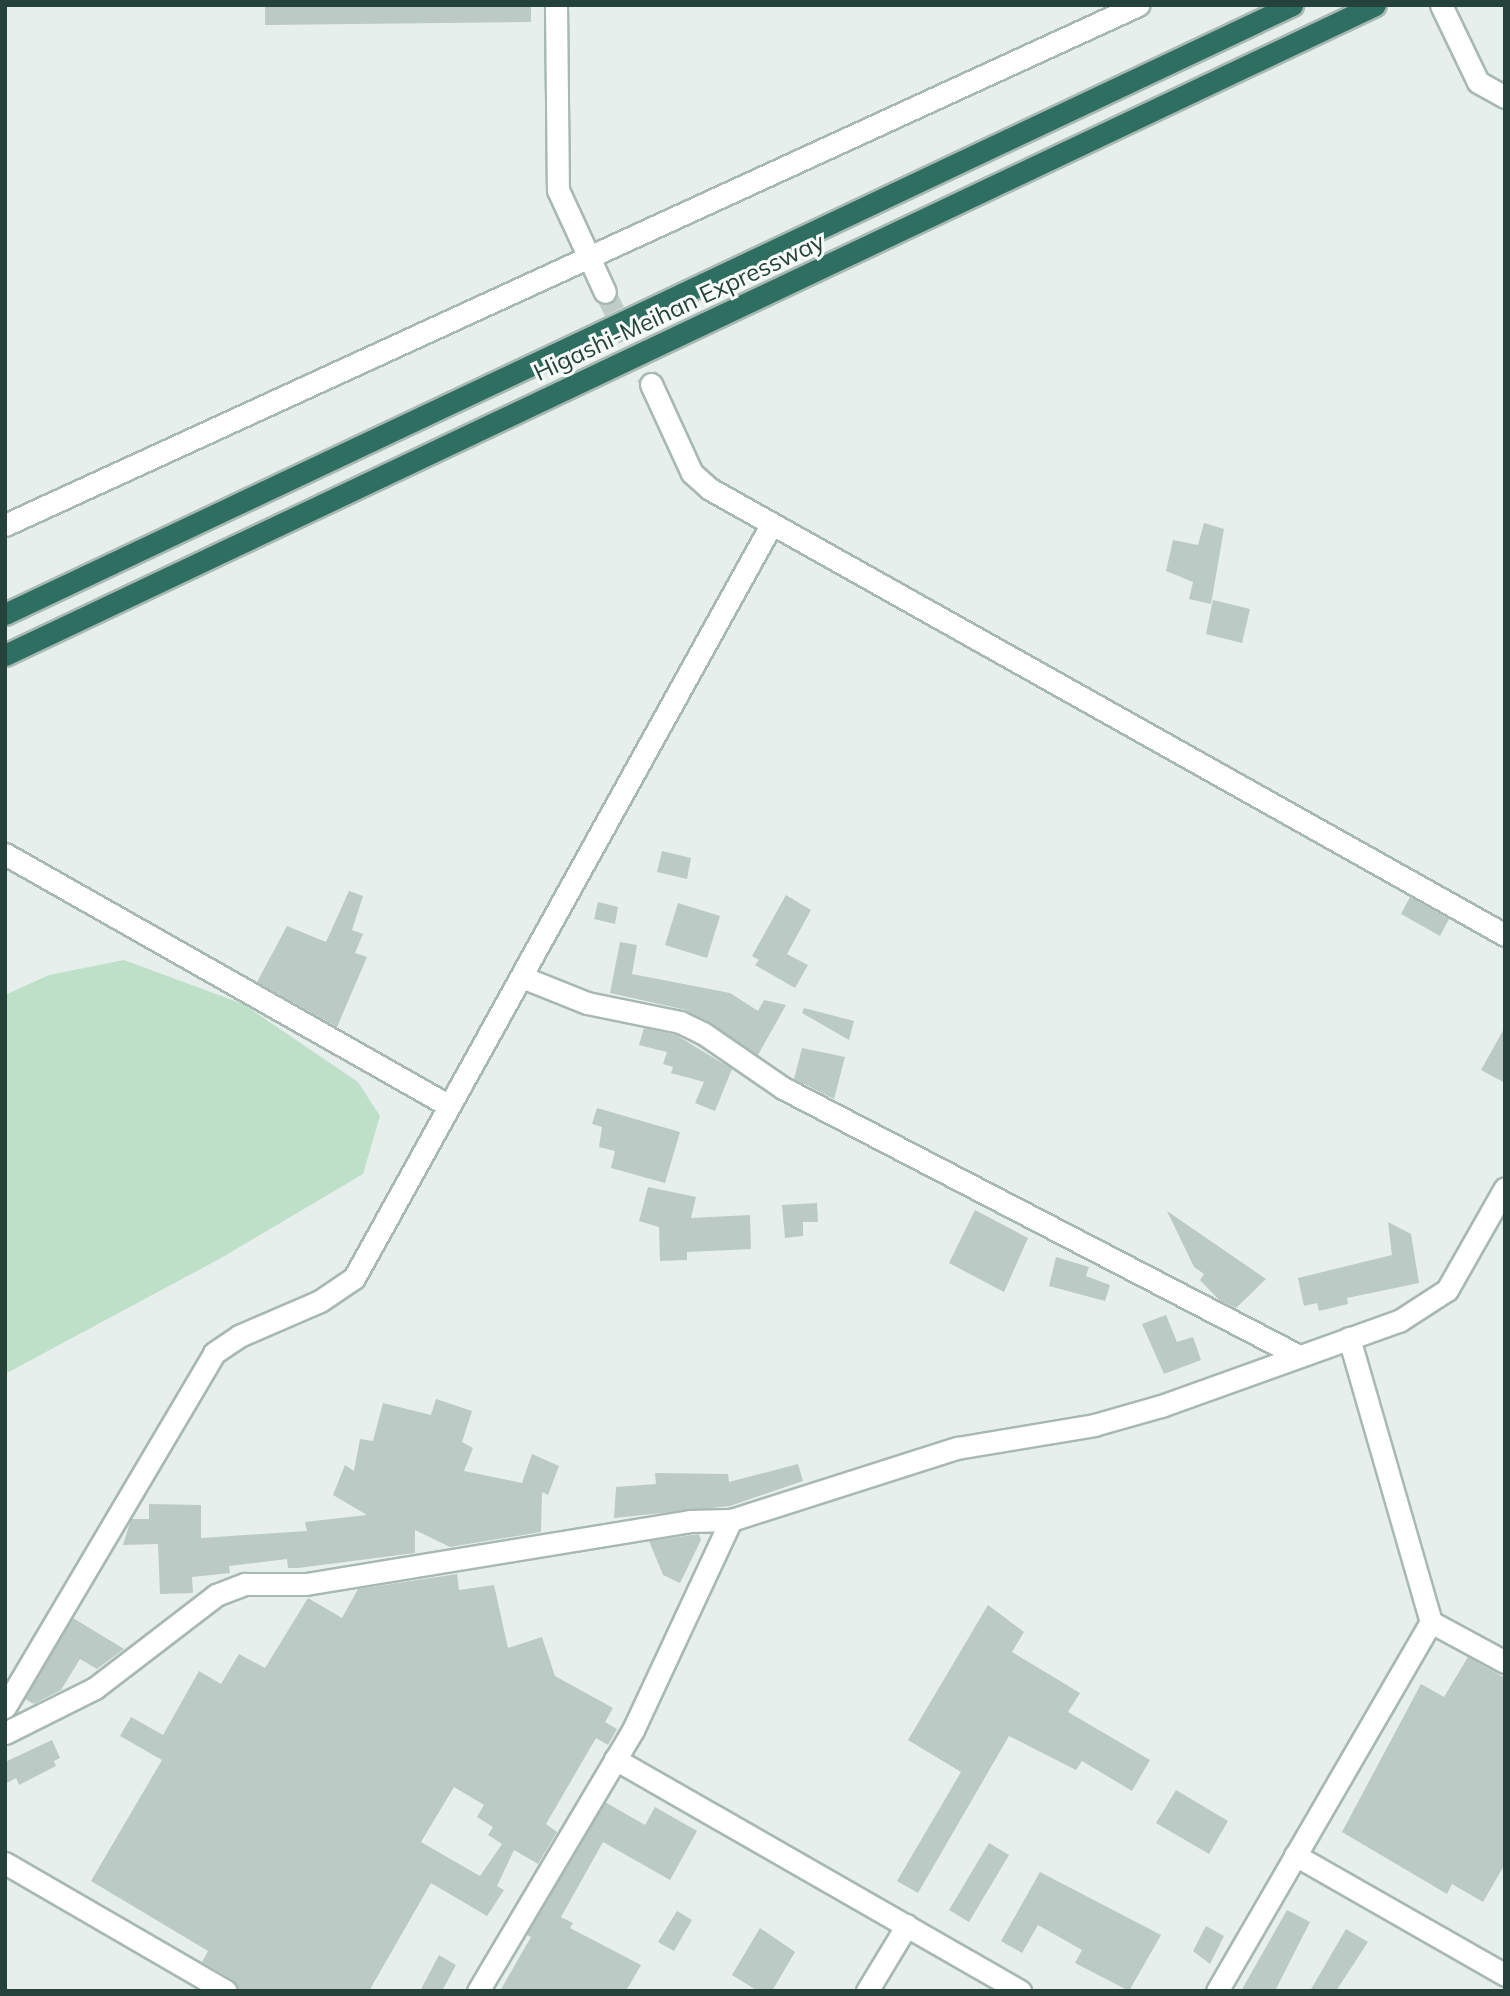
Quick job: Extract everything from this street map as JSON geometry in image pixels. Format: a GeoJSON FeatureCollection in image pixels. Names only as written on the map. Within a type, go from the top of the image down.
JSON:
{"type":"FeatureCollection","features":[{"type":"Feature","properties":{"kind":"highway","name":"Higashi-Meihan Expressway"},"geometry":{"type":"LineString","coordinates":[[5,614],[1292,5]]}},
{"type":"Feature","properties":{"kind":"highway","name":"Higashi-Meihan Expressway"},"geometry":{"type":"LineString","coordinates":[[5,655],[1375,5]]}},
{"type":"Feature","properties":{"kind":"street"},"geometry":{"type":"LineString","coordinates":[[556,5],[558,190],[605,292]]}},
{"type":"Feature","properties":{"kind":"street"},"geometry":{"type":"LineString","coordinates":[[5,525],[589,261],[1138,5]]}},
{"type":"Feature","properties":{"kind":"street"},"geometry":{"type":"LineString","coordinates":[[1441,5],[1478,82],[1505,97]]}},
{"type":"Feature","properties":{"kind":"street"},"geometry":{"type":"LineString","coordinates":[[650,384],[692,473],[771,525],[1505,934]]}},
{"type":"Feature","properties":{"kind":"street"},"geometry":{"type":"LineString","coordinates":[[5,1707],[168,1432],[195,1375],[214,1353],[239,1336],[320,1301],[354,1278],[446,1104],[522,977],[771,525]]}},
{"type":"Feature","properties":{"kind":"street"},"geometry":{"type":"LineString","coordinates":[[5,854],[446,1104]]}},
{"type":"Feature","properties":{"kind":"street"},"geometry":{"type":"LineString","coordinates":[[522,977],[587,1003],[680,1022],[703,1032],[783,1088],[1119,1267],[1297,1355]]}},
{"type":"Feature","properties":{"kind":"street"},"geometry":{"type":"LineString","coordinates":[[9,1726],[95,1688],[216,1595],[245,1584],[306,1584],[690,1521],[731,1520],[957,1448],[1094,1425],[1148,1410],[1399,1321],[1447,1290],[1505,1188]]}},
{"type":"Feature","properties":{"kind":"street"},"geometry":{"type":"LineString","coordinates":[[1349,1338],[1431,1622],[1505,1662]]}},
{"type":"Feature","properties":{"kind":"street"},"geometry":{"type":"LineString","coordinates":[[478,1991],[615,1759],[731,1520]]}},
{"type":"Feature","properties":{"kind":"street"},"geometry":{"type":"LineString","coordinates":[[1217,1991],[1431,1622]]}},
{"type":"Feature","properties":{"kind":"street"},"geometry":{"type":"LineString","coordinates":[[615,1759],[1020,1991]]}},
{"type":"Feature","properties":{"kind":"street"},"geometry":{"type":"LineString","coordinates":[[1296,1855],[1505,1975]]}},
{"type":"Feature","properties":{"kind":"street"},"geometry":{"type":"LineString","coordinates":[[5,1863],[226,1991]]}},
{"type":"Feature","properties":{"kind":"street"},"geometry":{"type":"LineString","coordinates":[[867,1991],[907,1925]]}},
{"type":"Feature","properties":{"kind":"green space"},"geometry":{"type":"Polygon","coordinates":[[[124,960],[243,1004],[358,1082],[380,1116],[363,1174],[221,1258],[5,1374],[5,995],[49,975],[124,960]]]}},
{"type":"Feature","properties":{"kind":"building"},"geometry":{"type":"Polygon","coordinates":[[[265,5],[531,5],[531,22],[265,25],[265,5]]]}},
{"type":"Feature","properties":{"kind":"building"},"geometry":{"type":"Polygon","coordinates":[[[1204,523],[1224,529],[1211,604],[1189,599],[1193,582],[1166,571],[1173,540],[1198,545],[1204,523]]]}},
{"type":"Feature","properties":{"kind":"building"},"geometry":{"type":"Polygon","coordinates":[[[1213,600],[1250,609],[1242,643],[1206,634],[1213,600]]]}},
{"type":"Feature","properties":{"kind":"building"},"geometry":{"type":"Polygon","coordinates":[[[662,851],[691,858],[687,879],[657,872],[662,851]]]}},
{"type":"Feature","properties":{"kind":"building"},"geometry":{"type":"Polygon","coordinates":[[[349,891],[363,896],[352,930],[363,934],[355,953],[367,957],[337,1027],[257,982],[287,926],[326,942],[349,891]]]}},
{"type":"Feature","properties":{"kind":"building"},"geometry":{"type":"Polygon","coordinates":[[[786,895],[811,910],[787,954],[808,965],[795,988],[755,965],[759,960],[752,956],[786,895]]]}},
{"type":"Feature","properties":{"kind":"building"},"geometry":{"type":"Polygon","coordinates":[[[1410,897],[1449,919],[1440,936],[1401,914],[1410,897]]]}},
{"type":"Feature","properties":{"kind":"building"},"geometry":{"type":"Polygon","coordinates":[[[598,902],[618,907],[615,924],[594,919],[598,902]]]}},
{"type":"Feature","properties":{"kind":"building"},"geometry":{"type":"Polygon","coordinates":[[[678,903],[720,916],[707,958],[665,945],[678,903]]]}},
{"type":"Feature","properties":{"kind":"building"},"geometry":{"type":"Polygon","coordinates":[[[620,942],[637,945],[632,974],[730,993],[758,1011],[764,1000],[786,1005],[758,1055],[686,1010],[610,993],[620,942]]]}},
{"type":"Feature","properties":{"kind":"building"},"geometry":{"type":"Polygon","coordinates":[[[804,1008],[854,1021],[849,1040],[802,1013],[804,1008]]]}},
{"type":"Feature","properties":{"kind":"building"},"geometry":{"type":"Polygon","coordinates":[[[1505,1027],[1505,1083],[1481,1070],[1505,1027]]]}},
{"type":"Feature","properties":{"kind":"building"},"geometry":{"type":"Polygon","coordinates":[[[644,1028],[676,1035],[732,1069],[715,1111],[695,1103],[704,1082],[671,1073],[673,1067],[663,1064],[667,1052],[639,1045],[644,1028]]]}},
{"type":"Feature","properties":{"kind":"building"},"geometry":{"type":"Polygon","coordinates":[[[802,1048],[845,1057],[834,1099],[794,1079],[802,1048]]]}},
{"type":"Feature","properties":{"kind":"building"},"geometry":{"type":"Polygon","coordinates":[[[597,1108],[680,1132],[665,1183],[611,1168],[615,1151],[599,1147],[602,1127],[592,1124],[597,1108]]]}},
{"type":"Feature","properties":{"kind":"building"},"geometry":{"type":"Polygon","coordinates":[[[648,1187],[696,1197],[691,1218],[750,1215],[751,1249],[687,1252],[687,1260],[660,1261],[659,1227],[639,1221],[648,1187]]]}},
{"type":"Feature","properties":{"kind":"building"},"geometry":{"type":"Polygon","coordinates":[[[817,1203],[818,1222],[803,1222],[803,1236],[785,1238],[782,1205],[817,1203]]]}},
{"type":"Feature","properties":{"kind":"building"},"geometry":{"type":"Polygon","coordinates":[[[975,1210],[1028,1238],[1004,1292],[949,1263],[975,1210]]]}},
{"type":"Feature","properties":{"kind":"building"},"geometry":{"type":"Polygon","coordinates":[[[1167,1211],[1266,1279],[1236,1308],[1219,1300],[1200,1280],[1204,1274],[1194,1267],[1167,1211]]]}},
{"type":"Feature","properties":{"kind":"building"},"geometry":{"type":"Polygon","coordinates":[[[1388,1222],[1411,1234],[1419,1283],[1347,1298],[1348,1304],[1319,1311],[1317,1303],[1304,1306],[1298,1278],[1392,1255],[1388,1222]]]}},
{"type":"Feature","properties":{"kind":"building"},"geometry":{"type":"Polygon","coordinates":[[[1056,1257],[1089,1267],[1086,1276],[1110,1285],[1105,1301],[1049,1286],[1056,1257]]]}},
{"type":"Feature","properties":{"kind":"building"},"geometry":{"type":"Polygon","coordinates":[[[1166,1315],[1177,1342],[1193,1337],[1201,1360],[1164,1374],[1142,1324],[1166,1315]]]}},
{"type":"Feature","properties":{"kind":"building"},"geometry":{"type":"Polygon","coordinates":[[[436,1399],[472,1411],[462,1442],[473,1448],[464,1471],[522,1483],[532,1454],[559,1466],[548,1495],[542,1492],[541,1532],[450,1547],[415,1530],[415,1553],[298,1568],[288,1568],[287,1559],[229,1566],[230,1573],[192,1577],[193,1593],[160,1594],[158,1544],[123,1545],[131,1519],[149,1519],[149,1504],[201,1505],[201,1538],[307,1531],[305,1522],[367,1515],[333,1495],[345,1465],[354,1471],[360,1439],[373,1441],[383,1403],[431,1415],[436,1399]]]}},
{"type":"Feature","properties":{"kind":"building"},"geometry":{"type":"Polygon","coordinates":[[[798,1464],[803,1481],[730,1506],[614,1518],[616,1487],[656,1484],[655,1473],[728,1474],[729,1482],[798,1464]]]}},
{"type":"Feature","properties":{"kind":"building"},"geometry":{"type":"Polygon","coordinates":[[[699,1534],[701,1540],[680,1583],[663,1575],[649,1541],[699,1534]]]}},
{"type":"Feature","properties":{"kind":"building"},"geometry":{"type":"Polygon","coordinates":[[[457,1574],[459,1590],[494,1585],[508,1648],[542,1637],[555,1676],[613,1708],[605,1722],[617,1729],[608,1745],[596,1738],[546,1824],[557,1832],[538,1864],[514,1850],[497,1886],[504,1890],[487,1916],[431,1883],[369,1991],[239,1991],[233,1980],[202,1962],[208,1951],[91,1881],[162,1760],[120,1736],[131,1717],[163,1735],[199,1671],[221,1684],[239,1654],[265,1668],[308,1598],[342,1618],[358,1589],[457,1574]],[[454,1787],[421,1842],[480,1876],[502,1844],[488,1835],[493,1827],[477,1817],[484,1805],[454,1787]]]}},
{"type":"Feature","properties":{"kind":"building"},"geometry":{"type":"Polygon","coordinates":[[[988,1605],[1024,1632],[1012,1652],[1080,1693],[1068,1712],[1150,1760],[1132,1791],[1082,1761],[1076,1770],[1009,1736],[918,1893],[897,1881],[961,1772],[908,1740],[988,1605]]]}},
{"type":"Feature","properties":{"kind":"building"},"geometry":{"type":"Polygon","coordinates":[[[73,1618],[124,1649],[97,1669],[80,1659],[61,1690],[34,1704],[25,1699],[73,1618]]]}},
{"type":"Feature","properties":{"kind":"building"},"geometry":{"type":"Polygon","coordinates":[[[1468,1657],[1505,1678],[1505,1864],[1483,1902],[1452,1884],[1447,1894],[1342,1832],[1421,1684],[1444,1697],[1468,1657]]]}},
{"type":"Feature","properties":{"kind":"building"},"geometry":{"type":"Polygon","coordinates":[[[52,1740],[60,1758],[54,1761],[56,1766],[19,1785],[16,1778],[5,1784],[5,1762],[52,1740]]]}},
{"type":"Feature","properties":{"kind":"building"},"geometry":{"type":"Polygon","coordinates":[[[1176,1790],[1228,1821],[1209,1854],[1156,1823],[1176,1790]]]}},
{"type":"Feature","properties":{"kind":"building"},"geometry":{"type":"Polygon","coordinates":[[[605,1802],[645,1825],[655,1807],[697,1831],[670,1880],[603,1842],[561,1917],[573,1923],[570,1928],[641,1965],[626,1991],[500,1991],[531,1937],[527,1935],[605,1802]]]}},
{"type":"Feature","properties":{"kind":"building"},"geometry":{"type":"Polygon","coordinates":[[[989,1843],[1009,1855],[969,1922],[949,1910],[989,1843]]]}},
{"type":"Feature","properties":{"kind":"building"},"geometry":{"type":"Polygon","coordinates":[[[1040,1872],[1161,1935],[1129,1991],[1075,1963],[1082,1950],[1038,1925],[1022,1953],[1001,1941],[1040,1872]]]}},
{"type":"Feature","properties":{"kind":"building"},"geometry":{"type":"Polygon","coordinates":[[[1287,1910],[1310,1922],[1275,1991],[1241,1991],[1287,1910]]]}},
{"type":"Feature","properties":{"kind":"building"},"geometry":{"type":"Polygon","coordinates":[[[677,1911],[692,1920],[674,1951],[658,1942],[677,1911]]]}},
{"type":"Feature","properties":{"kind":"building"},"geometry":{"type":"Polygon","coordinates":[[[1206,1926],[1224,1936],[1210,1964],[1193,1951],[1206,1926]]]}},
{"type":"Feature","properties":{"kind":"building"},"geometry":{"type":"Polygon","coordinates":[[[760,1928],[795,1952],[772,1991],[758,1991],[732,1975],[760,1928]]]}},
{"type":"Feature","properties":{"kind":"building"},"geometry":{"type":"Polygon","coordinates":[[[1346,1929],[1368,1942],[1336,1991],[1310,1991],[1346,1929]]]}},
{"type":"Feature","properties":{"kind":"building"},"geometry":{"type":"Polygon","coordinates":[[[439,1955],[456,1965],[442,1991],[420,1991],[439,1955]]]}},
{"type":"Feature","properties":{"kind":"tunnel"},"geometry":{"type":"LineString","coordinates":[[605,292],[651,384]]}}]}
